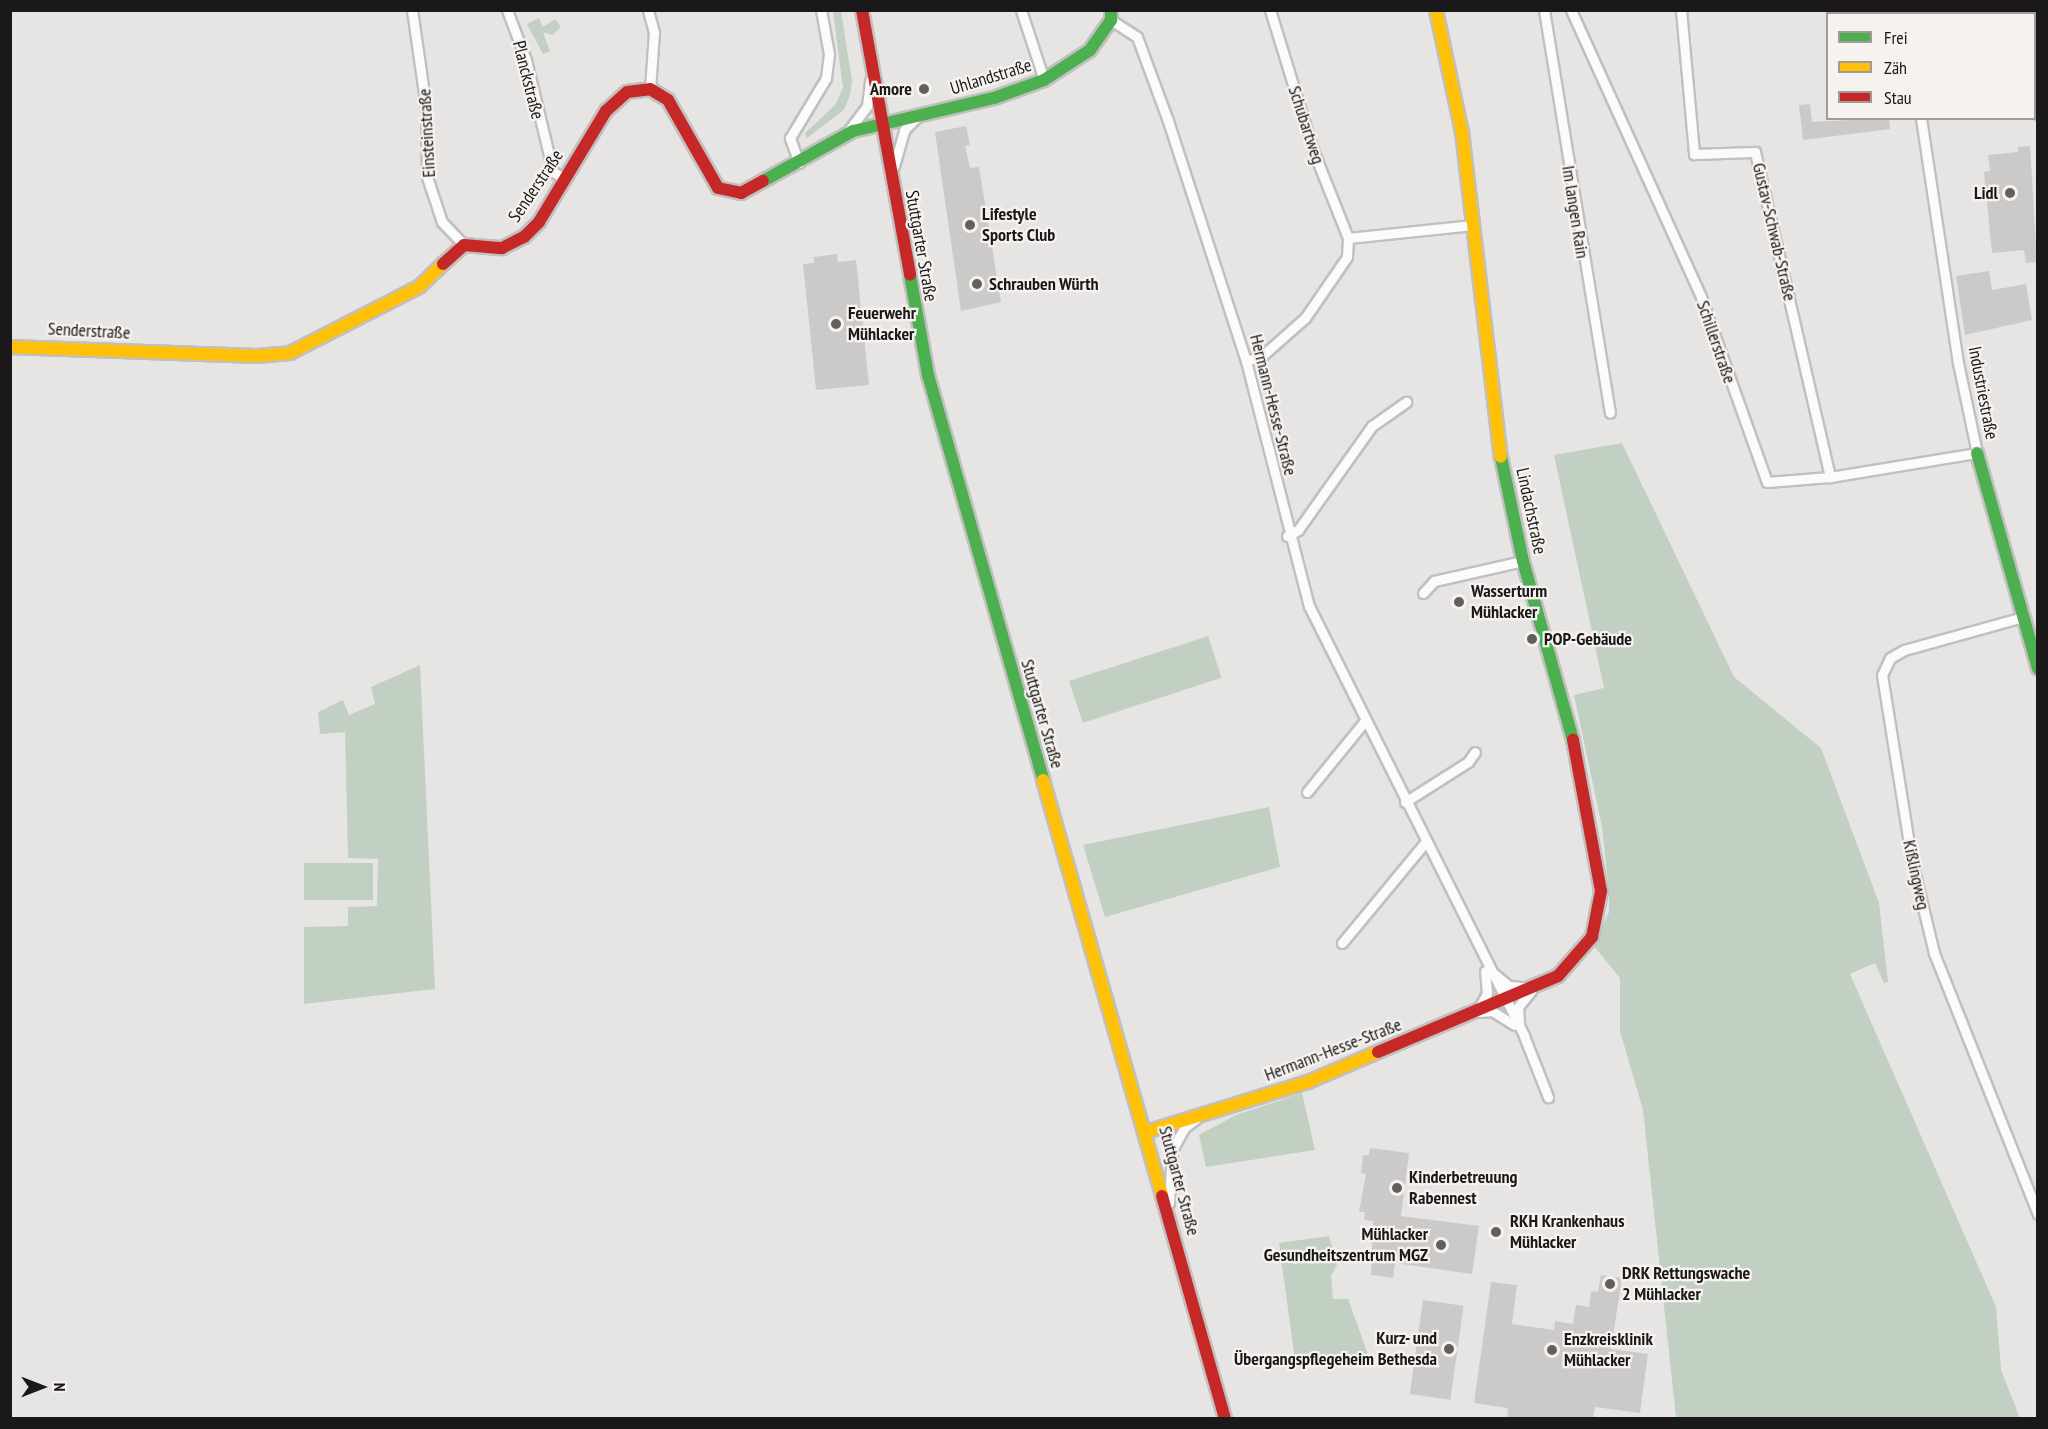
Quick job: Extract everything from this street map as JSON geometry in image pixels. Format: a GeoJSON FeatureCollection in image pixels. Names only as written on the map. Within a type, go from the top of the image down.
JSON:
{"type":"FeatureCollection","features":[{"type":"Feature","properties":{"kind":"street","name":"Einsteinstraße"},"geometry":{"type":"LineString","coordinates":[[412,10],[425,98],[428,177],[442,222],[464,244]]}},
{"type":"Feature","properties":{"kind":"street","name":"Planckstraße"},"geometry":{"type":"LineString","coordinates":[[507,10],[526,60],[553,172],[564,178]]}},
{"type":"Feature","properties":{"kind":"street"},"geometry":{"type":"LineString","coordinates":[[648,10],[654,32],[650,89],[673,105],[723,191],[752,189],[845,135],[881,122]]}},
{"type":"Feature","properties":{"kind":"street"},"geometry":{"type":"LineString","coordinates":[[799,163],[790,138],[826,78],[829,54],[821,10]]}},
{"type":"Feature","properties":{"kind":"street","name":"Stuttgarter Straße"},"geometry":{"type":"LineString","coordinates":[[862,10],[917,326],[942,429],[1146,1132],[1225,1419]]}},
{"type":"Feature","properties":{"kind":"street"},"geometry":{"type":"LineString","coordinates":[[1021,10],[1044,80]]}},
{"type":"Feature","properties":{"kind":"street","name":"Schubartweg"},"geometry":{"type":"LineString","coordinates":[[1270,10],[1313,150],[1348,238]]}},
{"type":"Feature","properties":{"kind":"street","name":"Lindachstraße"},"geometry":{"type":"LineString","coordinates":[[1436,10],[1462,132],[1501,455],[1523,561],[1569,719],[1601,891],[1592,937],[1572,964],[1540,984],[1503,1000]]}},
{"type":"Feature","properties":{"kind":"street","name":"Im langen Rain"},"geometry":{"type":"LineString","coordinates":[[1544,10],[1610,413]]}},
{"type":"Feature","properties":{"kind":"street","name":"Schillerstraße"},"geometry":{"type":"LineString","coordinates":[[1571,10],[1701,297],[1762,476],[1767,482],[1830,477],[1977,453]]}},
{"type":"Feature","properties":{"kind":"street","name":"Gustav-Schwab-Straße"},"geometry":{"type":"LineString","coordinates":[[1681,10],[1694,154],[1755,152],[1830,477]]}},
{"type":"Feature","properties":{"kind":"street","name":"Uhlandstraße"},"geometry":{"type":"LineString","coordinates":[[881,122],[994,98],[1044,80],[1090,50],[1111,15]]}},
{"type":"Feature","properties":{"kind":"street","name":"Hermann-Hesse-Straße"},"geometry":{"type":"LineString","coordinates":[[1111,15],[1137,37],[1246,361],[1287,536],[1309,606],[1424,844],[1503,1000],[1524,1036],[1548,1097]]}},
{"type":"Feature","properties":{"kind":"street"},"geometry":{"type":"LineString","coordinates":[[845,135],[867,106],[871,63]]}},
{"type":"Feature","properties":{"kind":"street","name":"Senderstraße"},"geometry":{"type":"LineString","coordinates":[[10,347],[279,356],[419,287],[464,244],[495,249],[518,242],[538,222],[613,103],[627,92],[650,89]]}},
{"type":"Feature","properties":{"kind":"street"},"geometry":{"type":"LineString","coordinates":[[894,195],[897,144],[920,114]]}},
{"type":"Feature","properties":{"kind":"street","name":"Industriestraße"},"geometry":{"type":"LineString","coordinates":[[1921,120],[1958,363],[1977,453],[2037,669]]}},
{"type":"Feature","properties":{"kind":"street"},"geometry":{"type":"LineString","coordinates":[[1246,361],[1262,356],[1305,318],[1347,257],[1348,238],[1473,225]]}},
{"type":"Feature","properties":{"kind":"street"},"geometry":{"type":"LineString","coordinates":[[1287,536],[1298,530],[1372,426],[1406,402]]}},
{"type":"Feature","properties":{"kind":"street"},"geometry":{"type":"LineString","coordinates":[[1423,593],[1434,581],[1523,561]]}},
{"type":"Feature","properties":{"kind":"street","name":"Kißlingweg"},"geometry":{"type":"LineString","coordinates":[[2023,617],[1904,650],[1890,658],[1882,675],[1912,862],[1934,953],[2037,1214]]}},
{"type":"Feature","properties":{"kind":"street"},"geometry":{"type":"LineString","coordinates":[[1307,792],[1365,721]]}},
{"type":"Feature","properties":{"kind":"street"},"geometry":{"type":"LineString","coordinates":[[1405,802],[1468,762],[1475,752]]}},
{"type":"Feature","properties":{"kind":"street"},"geometry":{"type":"LineString","coordinates":[[1342,944],[1424,844]]}},
{"type":"Feature","properties":{"kind":"street"},"geometry":{"type":"LineString","coordinates":[[1481,957],[1509,986],[1540,984]]}},
{"type":"Feature","properties":{"kind":"street","name":"Hermann-Hesse-Straße"},"geometry":{"type":"LineString","coordinates":[[1474,1012],[1487,993],[1481,957]]}},
{"type":"Feature","properties":{"kind":"street"},"geometry":{"type":"LineString","coordinates":[[1524,1036],[1518,1007],[1540,984]]}},
{"type":"Feature","properties":{"kind":"street","name":"Hermann-Hesse-Straße"},"geometry":{"type":"LineString","coordinates":[[1146,1132],[1308,1082],[1503,1000]]}},
{"type":"Feature","properties":{"kind":"street","name":"Hermann-Hesse-Straße"},"geometry":{"type":"LineString","coordinates":[[1474,1012],[1502,1015],[1524,1036]]}},
{"type":"Feature","properties":{"kind":"street","name":"Hermann-Hesse-Straße"},"geometry":{"type":"LineString","coordinates":[[1172,1223],[1167,1183],[1172,1150],[1184,1128],[1203,1115]]}},
{"type":"Feature","properties":{"kind":"green space"},"geometry":{"type":"Polygon","coordinates":[[[833,11],[841,11],[852,81],[850,95],[844,110],[807,138],[805,133],[835,105],[843,88],[833,11]]]}},
{"type":"Feature","properties":{"kind":"green space"},"geometry":{"type":"Polygon","coordinates":[[[539,18],[543,27],[555,19],[561,27],[552,35],[543,32],[550,51],[543,54],[527,24],[539,18]]]}},
{"type":"Feature","properties":{"kind":"green space"},"geometry":{"type":"Polygon","coordinates":[[[1622,443],[1734,677],[1821,748],[1879,903],[1888,982],[1884,983],[1875,963],[1850,974],[1996,1307],[2001,1370],[2020,1418],[1676,1418],[1643,1110],[1620,1031],[1620,978],[1593,945],[1609,912],[1609,892],[1602,827],[1574,695],[1604,688],[1554,455],[1622,443]]]}},
{"type":"Feature","properties":{"kind":"green space"},"geometry":{"type":"Polygon","coordinates":[[[1208,636],[1222,678],[1083,723],[1069,681],[1208,636]]]}},
{"type":"Feature","properties":{"kind":"green space"},"geometry":{"type":"Polygon","coordinates":[[[420,665],[435,989],[304,1004],[304,927],[348,926],[348,907],[377,906],[378,859],[348,858],[345,732],[320,734],[318,712],[343,700],[349,715],[375,704],[371,687],[420,665]]]}},
{"type":"Feature","properties":{"kind":"green space"},"geometry":{"type":"Polygon","coordinates":[[[1269,807],[1280,867],[1105,917],[1083,845],[1269,807]]]}},
{"type":"Feature","properties":{"kind":"green space"},"geometry":{"type":"Polygon","coordinates":[[[304,863],[373,863],[373,900],[304,900],[304,863]]]}},
{"type":"Feature","properties":{"kind":"green space"},"geometry":{"type":"Polygon","coordinates":[[[1302,1093],[1315,1150],[1206,1167],[1199,1135],[1236,1115],[1302,1093]]]}},
{"type":"Feature","properties":{"kind":"green space"},"geometry":{"type":"Polygon","coordinates":[[[1329,1236],[1337,1265],[1331,1276],[1333,1299],[1348,1299],[1369,1357],[1296,1368],[1279,1243],[1329,1236]]]}},
{"type":"Feature","properties":{"kind":"building"},"geometry":{"type":"Polygon","coordinates":[[[1810,104],[1812,122],[1889,120],[1890,129],[1803,140],[1799,105],[1810,104]]]}},
{"type":"Feature","properties":{"kind":"building"},"geometry":{"type":"Polygon","coordinates":[[[966,126],[970,145],[965,146],[970,168],[979,167],[1001,302],[961,311],[935,132],[966,126]]]}},
{"type":"Feature","properties":{"kind":"building","name":"Lidl"},"geometry":{"type":"Polygon","coordinates":[[[2030,146],[2037,262],[2026,263],[2024,250],[1992,253],[1984,172],[1990,171],[1988,155],[2018,152],[2018,147],[2030,146]]]}},
{"type":"Feature","properties":{"kind":"building","name":"Feuerwehr Mühlacker"},"geometry":{"type":"Polygon","coordinates":[[[837,254],[838,262],[856,260],[869,385],[816,390],[803,264],[814,263],[814,257],[837,254]]]}},
{"type":"Feature","properties":{"kind":"building"},"geometry":{"type":"Polygon","coordinates":[[[1989,271],[1992,290],[2026,284],[2032,320],[1965,335],[1956,276],[1989,271]]]}},
{"type":"Feature","properties":{"kind":"building"},"geometry":{"type":"Polygon","coordinates":[[[1370,1148],[1409,1153],[1401,1216],[1479,1226],[1472,1274],[1395,1263],[1393,1278],[1371,1275],[1373,1221],[1364,1220],[1365,1212],[1359,1212],[1366,1174],[1361,1173],[1363,1155],[1369,1155],[1370,1148]]]}},
{"type":"Feature","properties":{"kind":"building","name":"Enzkreisklinik Mühlacker"},"geometry":{"type":"Polygon","coordinates":[[[1601,1275],[1622,1278],[1611,1349],[1648,1354],[1640,1413],[1595,1407],[1593,1419],[1507,1419],[1508,1408],[1474,1403],[1491,1282],[1517,1285],[1512,1324],[1554,1330],[1555,1321],[1573,1324],[1576,1305],[1589,1307],[1591,1291],[1598,1292],[1601,1275]]]}},
{"type":"Feature","properties":{"kind":"building","name":"Kurz- und Übergangspflegeheim Bethesda"},"geometry":{"type":"Polygon","coordinates":[[[1423,1300],[1464,1306],[1450,1400],[1410,1394],[1423,1300]]]}},
{"type":"Feature","properties":{"kind":"traffic: fast"},"geometry":{"type":"LineString","coordinates":[[763,181],[853,131],[994,98],[1044,80],[1090,50],[1111,20],[1111,10]]}},
{"type":"Feature","properties":{"kind":"traffic: fast"},"geometry":{"type":"LineString","coordinates":[[910,275],[928,375],[1043,780]]}},
{"type":"Feature","properties":{"kind":"traffic: fast"},"geometry":{"type":"LineString","coordinates":[[1977,453],[2038,669]]}},
{"type":"Feature","properties":{"kind":"traffic: fast"},"geometry":{"type":"LineString","coordinates":[[1501,457],[1523,561],[1573,740]]}},
{"type":"Feature","properties":{"kind":"traffic: slow"},"geometry":{"type":"LineString","coordinates":[[1436,10],[1462,132],[1501,457]]}},
{"type":"Feature","properties":{"kind":"traffic: slow"},"geometry":{"type":"LineString","coordinates":[[10,347],[257,356],[290,353],[419,287],[443,264]]}},
{"type":"Feature","properties":{"kind":"traffic: slow"},"geometry":{"type":"LineString","coordinates":[[1043,780],[1162,1196]]}},
{"type":"Feature","properties":{"kind":"traffic: slow"},"geometry":{"type":"LineString","coordinates":[[1146,1132],[1308,1082],[1378,1052]]}},
{"type":"Feature","properties":{"kind":"traffic: jam"},"geometry":{"type":"LineString","coordinates":[[862,10],[910,275]]}},
{"type":"Feature","properties":{"kind":"traffic: jam"},"geometry":{"type":"LineString","coordinates":[[443,264],[464,245],[502,248],[524,237],[539,222],[606,111],[627,92],[650,89],[668,100],[718,188],[741,193],[763,181]]}},
{"type":"Feature","properties":{"kind":"traffic: jam"},"geometry":{"type":"LineString","coordinates":[[1378,1052],[1558,976],[1592,937],[1601,891],[1573,740]]}},
{"type":"Feature","properties":{"kind":"traffic: jam"},"geometry":{"type":"LineString","coordinates":[[1162,1196],[1225,1418]]}},
{"type":"Feature","properties":{"kind":"place","name":"Amore"},"geometry":{"type":"Point","coordinates":[924,89]}},
{"type":"Feature","properties":{"kind":"place","name":"Lidl"},"geometry":{"type":"Point","coordinates":[2010,193]}},
{"type":"Feature","properties":{"kind":"place","name":"Lifestyle Sports Club"},"geometry":{"type":"Point","coordinates":[970,225]}},
{"type":"Feature","properties":{"kind":"place","name":"Schrauben Würth"},"geometry":{"type":"Point","coordinates":[977,284]}},
{"type":"Feature","properties":{"kind":"place","name":"Feuerwehr Mühlacker"},"geometry":{"type":"Point","coordinates":[836,324]}},
{"type":"Feature","properties":{"kind":"place","name":"Wasserturm Mühlacker"},"geometry":{"type":"Point","coordinates":[1459,602]}},
{"type":"Feature","properties":{"kind":"place","name":"POP-Gebäude"},"geometry":{"type":"Point","coordinates":[1532,639]}},
{"type":"Feature","properties":{"kind":"place","name":"Kinderbetreuung Rabennest"},"geometry":{"type":"Point","coordinates":[1397,1188]}},
{"type":"Feature","properties":{"kind":"place","name":"RKH Krankenhaus Mühlacker"},"geometry":{"type":"Point","coordinates":[1496,1232]}},
{"type":"Feature","properties":{"kind":"place","name":"Mühlacker Gesundheitszentrum MGZ"},"geometry":{"type":"Point","coordinates":[1441,1245]}},
{"type":"Feature","properties":{"kind":"place","name":"DRK Rettungswache 2 Mühlacker"},"geometry":{"type":"Point","coordinates":[1610,1284]}},
{"type":"Feature","properties":{"kind":"place","name":"Kurz- und Übergangspflegeheim Bethesda"},"geometry":{"type":"Point","coordinates":[1449,1349]}},
{"type":"Feature","properties":{"kind":"place","name":"Enzkreisklinik Mühlacker"},"geometry":{"type":"Point","coordinates":[1552,1350]}}]}
